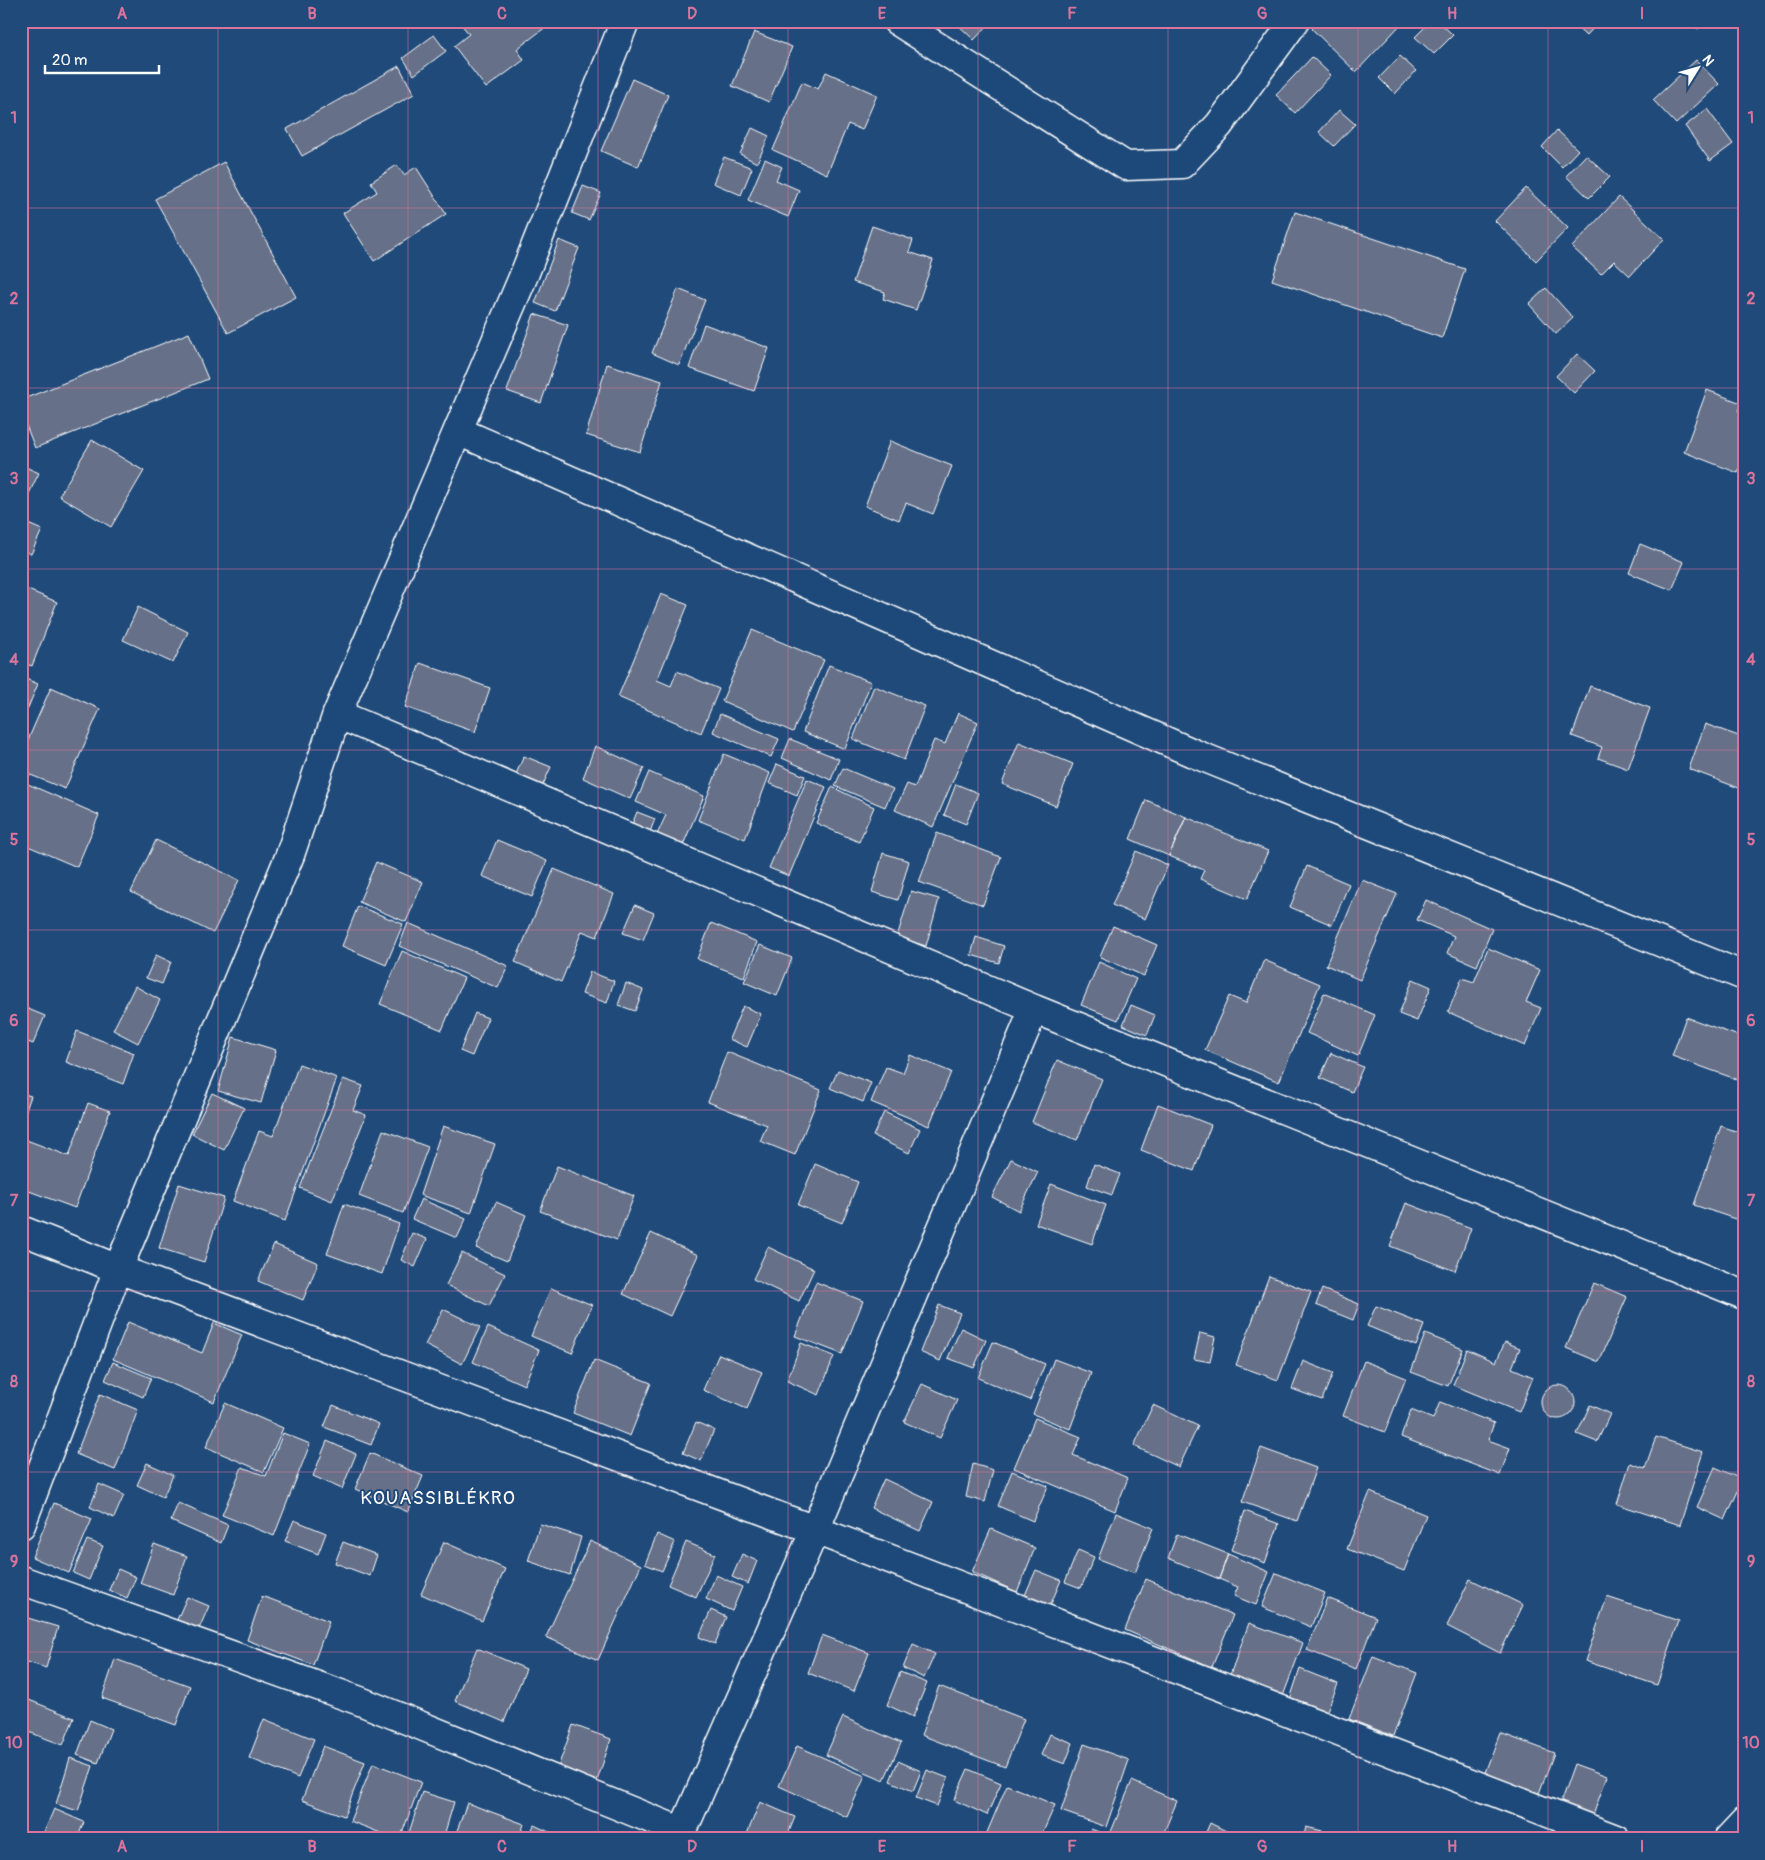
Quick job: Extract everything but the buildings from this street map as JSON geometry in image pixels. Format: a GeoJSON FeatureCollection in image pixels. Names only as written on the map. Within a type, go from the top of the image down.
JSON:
{"type":"FeatureCollection","features":[{"type":"Feature","properties":{"kind":"street"},"geometry":{"type":"LineString","coordinates":[[21,1525],[118,1269],[290,855],[337,714],[524,275],[626,21]]}},
{"type":"Feature","properties":{"kind":"street"},"geometry":{"type":"LineString","coordinates":[[897,21],[1126,166],[1182,164],[1219,125],[1295,21]]}},
{"type":"Feature","properties":{"kind":"street"},"geometry":{"type":"LineString","coordinates":[[458,431],[1192,753],[1744,976]]}},
{"type":"Feature","properties":{"kind":"street"},"geometry":{"type":"LineString","coordinates":[[337,714],[1034,1009],[1744,1295]]}},
{"type":"Feature","properties":{"kind":"street"},"geometry":{"type":"LineString","coordinates":[[21,1580],[360,1701],[681,1835],[815,1530],[1034,1009]]}},
{"type":"Feature","properties":{"kind":"street"},"geometry":{"type":"LineString","coordinates":[[21,1230],[118,1269],[815,1530],[1616,1839]]}},
{"type":"Feature","properties":{"kind":"street"},"geometry":{"type":"LineString","coordinates":[[1728,1839],[1744,1822]]}},
{"type":"Feature","properties":{"kind":"district","name":"KOUASSIBLÉKRO"},"geometry":{"type":"Point","coordinates":[438,1498]}}]}
